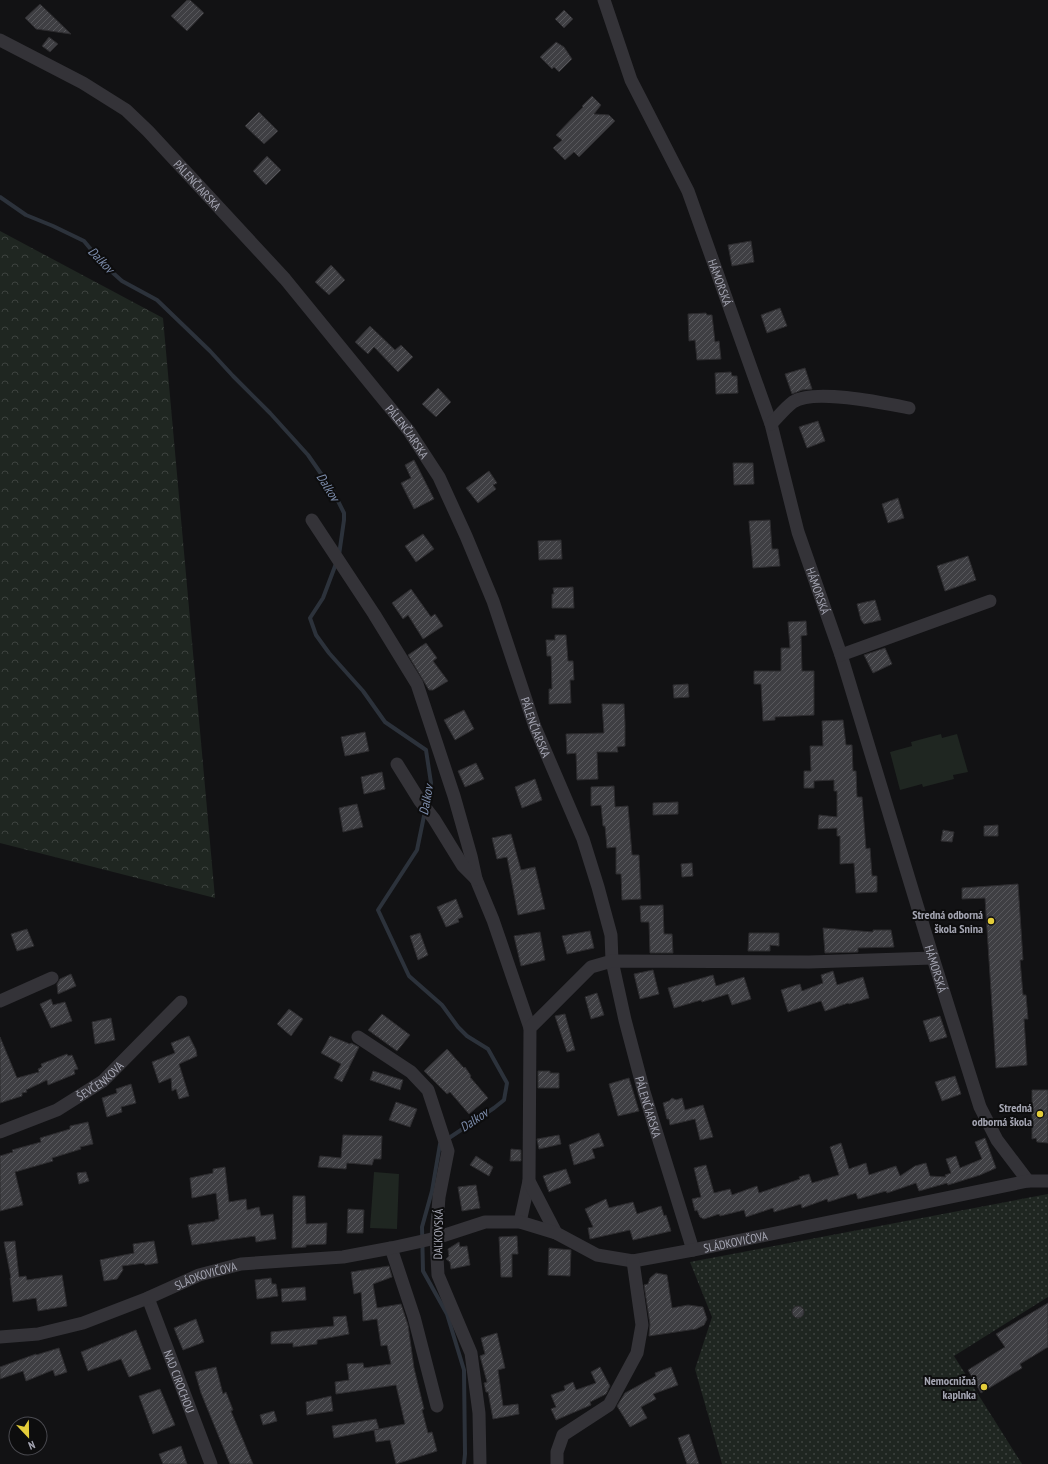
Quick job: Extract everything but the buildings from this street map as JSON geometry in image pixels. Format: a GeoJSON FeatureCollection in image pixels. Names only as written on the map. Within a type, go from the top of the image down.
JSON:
{"type":"FeatureCollection","features":[{"type":"Feature","properties":{"kind":"street","name":"HÁMORSKÁ"},"geometry":{"type":"LineString","coordinates":[[604,0],[631,80],[688,191],[771,424],[798,532],[841,655],[980,1107],[998,1140],[1028,1181]]}},
{"type":"Feature","properties":{"kind":"street","name":"PÁLENČIARSKA"},"geometry":{"type":"LineString","coordinates":[[0,40],[83,83],[126,110],[148,131],[285,280],[409,430],[439,477],[493,601],[535,727],[583,839],[611,935],[612,961],[625,1020],[642,1084],[693,1250]]}},
{"type":"Feature","properties":{"kind":"street"},"geometry":{"type":"LineString","coordinates":[[771,424],[794,402],[816,396],[854,398],[910,408]]}},
{"type":"Feature","properties":{"kind":"street"},"geometry":{"type":"LineString","coordinates":[[312,520],[374,614],[417,684],[454,796],[476,879],[493,920],[530,1028],[529,1181],[520,1222]]}},
{"type":"Feature","properties":{"kind":"street"},"geometry":{"type":"LineString","coordinates":[[841,655],[990,601]]}},
{"type":"Feature","properties":{"kind":"street"},"geometry":{"type":"LineString","coordinates":[[397,764],[463,866],[476,879]]}},
{"type":"Feature","properties":{"kind":"street"},"geometry":{"type":"LineString","coordinates":[[530,1028],[591,967],[612,961],[809,962],[933,958]]}},
{"type":"Feature","properties":{"kind":"street"},"geometry":{"type":"LineString","coordinates":[[0,1001],[52,978]]}},
{"type":"Feature","properties":{"kind":"street","name":"ŠEVČENKOVA"},"geometry":{"type":"LineString","coordinates":[[0,1132],[57,1110],[103,1081],[181,1002]]}},
{"type":"Feature","properties":{"kind":"street","name":"DAĽKOVSKÁ"},"geometry":{"type":"LineString","coordinates":[[358,1037],[411,1072],[428,1090],[448,1151],[439,1197],[427,1240],[438,1275],[471,1353],[479,1413],[480,1464]]}},
{"type":"Feature","properties":{"kind":"street","name":"SLÁDKOVIČOVA"},"geometry":{"type":"LineString","coordinates":[[0,1337],[38,1334],[83,1323],[148,1298],[199,1275],[241,1264],[343,1258],[427,1240],[485,1222],[520,1222],[556,1233],[597,1255],[633,1261],[1028,1181],[1048,1180]]}},
{"type":"Feature","properties":{"kind":"street"},"geometry":{"type":"LineString","coordinates":[[529,1181],[556,1233]]}},
{"type":"Feature","properties":{"kind":"street"},"geometry":{"type":"LineString","coordinates":[[392,1248],[414,1317],[437,1406]]}},
{"type":"Feature","properties":{"kind":"street"},"geometry":{"type":"LineString","coordinates":[[557,1464],[557,1452],[563,1435],[609,1405],[637,1353],[642,1325],[633,1261]]}},
{"type":"Feature","properties":{"kind":"street","name":"NAD CIROCHOU"},"geometry":{"type":"LineString","coordinates":[[148,1298],[211,1464]]}},
{"type":"Feature","properties":{"kind":"green space"},"geometry":{"type":"Polygon","coordinates":[[[0,231],[163,318],[215,898],[0,843],[0,231]]]}},
{"type":"Feature","properties":{"kind":"green space"},"geometry":{"type":"Polygon","coordinates":[[[941,734],[942,738],[957,734],[968,772],[953,775],[954,779],[923,787],[922,784],[900,790],[890,752],[912,746],[911,742],[941,734]]]}},
{"type":"Feature","properties":{"kind":"green space"},"geometry":{"type":"Polygon","coordinates":[[[374,1172],[399,1174],[397,1229],[370,1228],[374,1172]]]}},
{"type":"Feature","properties":{"kind":"green space"},"geometry":{"type":"Polygon","coordinates":[[[1048,1194],[1048,1297],[954,1356],[1022,1464],[722,1464],[695,1369],[712,1317],[690,1262],[1048,1194]]]}},
{"type":"Feature","properties":{"kind":"waterway","name":"Dalkov"},"geometry":{"type":"LineString","coordinates":[[0,197],[26,215],[84,241],[103,264],[122,281],[157,300],[210,351],[270,413],[308,455],[333,491],[344,513],[339,555]]}},
{"type":"Feature","properties":{"kind":"waterway","name":"Dalkov"},"geometry":{"type":"LineString","coordinates":[[337,561],[323,598],[310,618],[316,635],[329,653],[363,691],[385,722],[426,750],[431,783],[426,804]]}},
{"type":"Feature","properties":{"kind":"waterway","name":"Dalkov"},"geometry":{"type":"LineString","coordinates":[[425,811],[417,850],[378,910],[409,976],[442,1005],[458,1027],[467,1036],[488,1049],[507,1083],[504,1100],[440,1144],[432,1191],[422,1227],[423,1271],[447,1314],[464,1370],[464,1464]]}},
{"type":"Feature","properties":{"kind":"place","name":"Stredná odborná škola Snina"},"geometry":{"type":"Point","coordinates":[991,921]}},
{"type":"Feature","properties":{"kind":"place","name":"Stredná odborná škola"},"geometry":{"type":"Point","coordinates":[1040,1114]}},
{"type":"Feature","properties":{"kind":"place","name":"Nemocničná kaplnka"},"geometry":{"type":"Point","coordinates":[984,1387]}}]}
